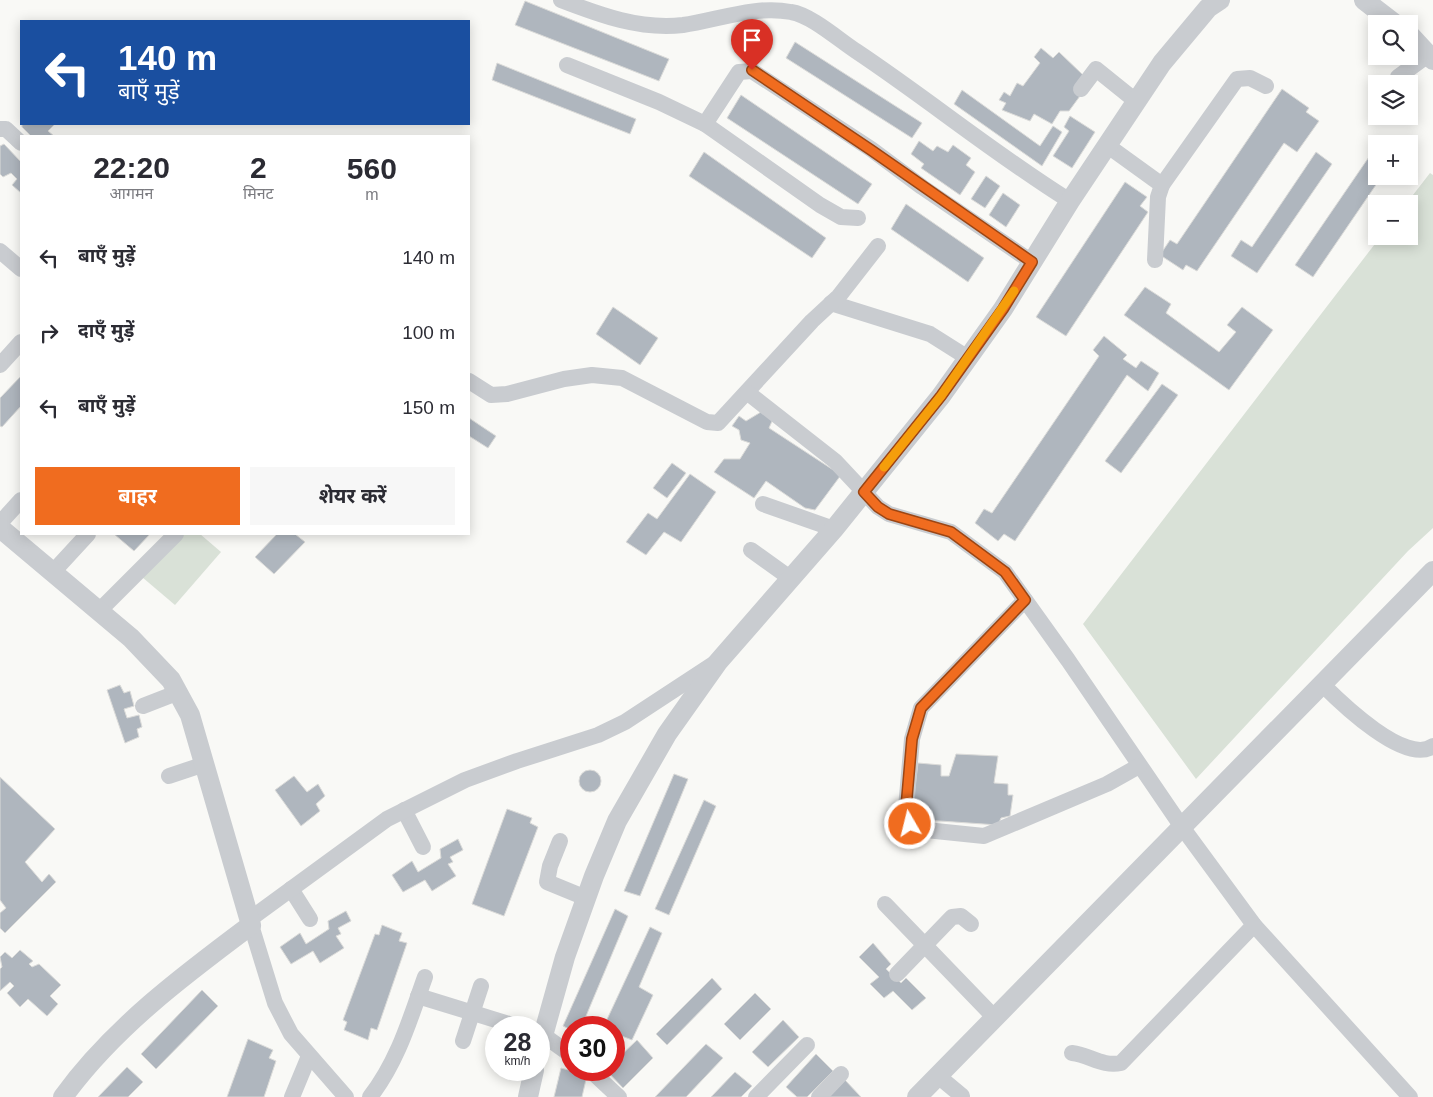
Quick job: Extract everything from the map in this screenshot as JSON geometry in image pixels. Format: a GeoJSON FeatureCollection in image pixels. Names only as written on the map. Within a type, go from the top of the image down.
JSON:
{"type":"FeatureCollection","features":[{"type":"Feature","properties":{"kind":"street"},"geometry":{"type":"LineString","coordinates":[[561,0],[611,18],[637,24],[681,25],[751,12],[773,10],[794,12],[812,21],[895,77],[1070,201]]}},
{"type":"Feature","properties":{"kind":"street"},"geometry":{"type":"LineString","coordinates":[[547,1016],[586,898],[617,821],[667,734],[718,662],[834,528],[941,396],[1032,262],[1070,201],[1162,63],[1208,8],[1220,0]]}},
{"type":"Feature","properties":{"kind":"street"},"geometry":{"type":"LineString","coordinates":[[1364,0],[1383,15]]}},
{"type":"Feature","properties":{"kind":"street"},"geometry":{"type":"LineString","coordinates":[[1401,75],[1432,56],[1418,43]]}},
{"type":"Feature","properties":{"kind":"street"},"geometry":{"type":"LineString","coordinates":[[567,65],[659,102],[705,124],[820,205],[841,217],[858,218]]}},
{"type":"Feature","properties":{"kind":"street"},"geometry":{"type":"LineString","coordinates":[[1080,89],[1096,69],[1137,102]]}},
{"type":"Feature","properties":{"kind":"street"},"geometry":{"type":"LineString","coordinates":[[705,124],[739,72],[752,70],[863,144],[1032,262]]}},
{"type":"Feature","properties":{"kind":"street"},"geometry":{"type":"LineString","coordinates":[[1154,260],[1158,197],[1162,185],[1237,79],[1250,78],[1266,86]]}},
{"type":"Feature","properties":{"kind":"street"},"geometry":{"type":"LineString","coordinates":[[0,129],[6,128],[20,142]]}},
{"type":"Feature","properties":{"kind":"street"},"geometry":{"type":"LineString","coordinates":[[1108,146],[1162,185]]}},
{"type":"Feature","properties":{"kind":"street"},"geometry":{"type":"LineString","coordinates":[[470,381],[491,395],[507,394],[564,379],[608,375],[622,378],[707,422],[718,423],[831,304],[878,246]]}},
{"type":"Feature","properties":{"kind":"street"},"geometry":{"type":"LineString","coordinates":[[0,251],[20,268]]}},
{"type":"Feature","properties":{"kind":"street"},"geometry":{"type":"LineString","coordinates":[[831,304],[930,334],[968,358]]}},
{"type":"Feature","properties":{"kind":"street"},"geometry":{"type":"LineString","coordinates":[[0,365],[20,343]]}},
{"type":"Feature","properties":{"kind":"street"},"geometry":{"type":"LineString","coordinates":[[748,393],[836,461],[878,507],[889,514],[951,532],[1005,572],[1068,660],[1182,827],[1254,925],[1410,1097]]}},
{"type":"Feature","properties":{"kind":"street"},"geometry":{"type":"LineString","coordinates":[[0,523],[20,501]]}},
{"type":"Feature","properties":{"kind":"street"},"geometry":{"type":"LineString","coordinates":[[763,504],[834,528]]}},
{"type":"Feature","properties":{"kind":"street"},"geometry":{"type":"LineString","coordinates":[[0,528],[131,638],[171,680],[179,692],[190,715],[250,922],[276,1003],[291,1034],[346,1097]]}},
{"type":"Feature","properties":{"kind":"street"},"geometry":{"type":"LineString","coordinates":[[53,572],[87,535]]}},
{"type":"Feature","properties":{"kind":"street"},"geometry":{"type":"LineString","coordinates":[[99,612],[175,535]]}},
{"type":"Feature","properties":{"kind":"street"},"geometry":{"type":"LineString","coordinates":[[752,550],[790,578]]}},
{"type":"Feature","properties":{"kind":"street"},"geometry":{"type":"LineString","coordinates":[[917,1097],[1323,685],[1433,570]]}},
{"type":"Feature","properties":{"kind":"street"},"geometry":{"type":"LineString","coordinates":[[1025,600],[921,708],[912,739],[906,808],[910,824],[916,829],[984,836],[1107,784],[1139,766]]}},
{"type":"Feature","properties":{"kind":"street"},"geometry":{"type":"LineString","coordinates":[[63,1097],[102,1050],[140,1013],[291,889],[387,819],[466,780],[517,761],[598,735],[625,722],[718,662]]}},
{"type":"Feature","properties":{"kind":"street"},"geometry":{"type":"LineString","coordinates":[[1323,685],[1341,702],[1399,746],[1414,750],[1429,750],[1433,746]]}},
{"type":"Feature","properties":{"kind":"street"},"geometry":{"type":"LineString","coordinates":[[143,706],[179,692]]}},
{"type":"Feature","properties":{"kind":"street"},"geometry":{"type":"LineString","coordinates":[[169,776],[205,764]]}},
{"type":"Feature","properties":{"kind":"street"},"geometry":{"type":"LineString","coordinates":[[404,810],[423,847]]}},
{"type":"Feature","properties":{"kind":"street"},"geometry":{"type":"LineString","coordinates":[[560,841],[550,866],[548,882],[586,898]]}},
{"type":"Feature","properties":{"kind":"street"},"geometry":{"type":"LineString","coordinates":[[291,889],[310,919]]}},
{"type":"Feature","properties":{"kind":"street"},"geometry":{"type":"LineString","coordinates":[[885,904],[995,1018]]}},
{"type":"Feature","properties":{"kind":"street"},"geometry":{"type":"LineString","coordinates":[[897,974],[952,917],[960,916],[972,924]]}},
{"type":"Feature","properties":{"kind":"street"},"geometry":{"type":"LineString","coordinates":[[1072,1053],[1083,1054],[1092,1060],[1110,1065],[1121,1063],[1254,925]]}},
{"type":"Feature","properties":{"kind":"street"},"geometry":{"type":"LineString","coordinates":[[370,1097],[382,1082],[397,1055],[425,977]]}},
{"type":"Feature","properties":{"kind":"street"},"geometry":{"type":"LineString","coordinates":[[463,1041],[481,986]]}},
{"type":"Feature","properties":{"kind":"street"},"geometry":{"type":"LineString","coordinates":[[418,996],[485,1016]]}},
{"type":"Feature","properties":{"kind":"street"},"geometry":{"type":"LineString","coordinates":[[756,1097],[807,1045]]}},
{"type":"Feature","properties":{"kind":"street"},"geometry":{"type":"LineString","coordinates":[[292,1097],[309,1056]]}},
{"type":"Feature","properties":{"kind":"street"},"geometry":{"type":"LineString","coordinates":[[819,1097],[841,1074]]}},
{"type":"Feature","properties":{"kind":"street"},"geometry":{"type":"LineString","coordinates":[[938,1076],[962,1096]]}},
{"type":"Feature","properties":{"kind":"street"},"geometry":{"type":"LineString","coordinates":[[528,1097],[532,1081]]}},
{"type":"Feature","properties":{"kind":"street"},"geometry":{"type":"LineString","coordinates":[[602,1081],[619,1097]]}},
{"type":"Feature","properties":{"kind":"shaded area"},"geometry":{"type":"Polygon","coordinates":[[[1430,173],[1433,175],[1433,528],[1408,551],[1196,779],[1083,624],[1374,245],[1418,245],[1418,195],[1413,195],[1430,173]]]}},
{"type":"Feature","properties":{"kind":"shaded area"},"geometry":{"type":"Polygon","coordinates":[[[182,535],[201,535],[221,552],[175,605],[142,577],[182,535]]]}},
{"type":"Feature","properties":{"kind":"building"},"geometry":{"type":"Polygon","coordinates":[[[525,1],[669,59],[659,81],[515,25],[525,1]]]}},
{"type":"Feature","properties":{"kind":"building"},"geometry":{"type":"Polygon","coordinates":[[[795,42],[922,123],[912,138],[786,58],[795,42]]]}},
{"type":"Feature","properties":{"kind":"building"},"geometry":{"type":"Polygon","coordinates":[[[1041,48],[1053,58],[1059,52],[1083,75],[1080,96],[1069,111],[1060,111],[1052,124],[1034,114],[1030,121],[1002,110],[1006,103],[999,100],[1004,92],[1010,96],[1017,83],[1023,86],[1040,63],[1034,57],[1041,48]]]}},
{"type":"Feature","properties":{"kind":"building"},"geometry":{"type":"Polygon","coordinates":[[[497,63],[636,119],[630,134],[492,80],[497,63]]]}},
{"type":"Feature","properties":{"kind":"building"},"geometry":{"type":"Polygon","coordinates":[[[1282,89],[1309,108],[1306,112],[1319,121],[1297,152],[1284,143],[1197,271],[1186,265],[1183,270],[1160,255],[1170,240],[1177,244],[1282,89]]]}},
{"type":"Feature","properties":{"kind":"building"},"geometry":{"type":"Polygon","coordinates":[[[962,90],[1040,146],[1053,126],[1062,132],[1042,166],[954,104],[962,90]]]}},
{"type":"Feature","properties":{"kind":"building"},"geometry":{"type":"Polygon","coordinates":[[[741,95],[872,184],[858,204],[727,118],[741,95]]]}},
{"type":"Feature","properties":{"kind":"building"},"geometry":{"type":"Polygon","coordinates":[[[1070,116],[1095,132],[1072,168],[1053,156],[1069,131],[1064,127],[1070,116]]]}},
{"type":"Feature","properties":{"kind":"building"},"geometry":{"type":"Polygon","coordinates":[[[22,125],[54,125],[48,131],[53,135],[30,135],[22,125]]]}},
{"type":"Feature","properties":{"kind":"building"},"geometry":{"type":"Polygon","coordinates":[[[919,141],[933,151],[937,146],[948,152],[953,145],[971,158],[966,165],[975,172],[960,195],[921,168],[924,164],[911,154],[919,141]]]}},
{"type":"Feature","properties":{"kind":"building"},"geometry":{"type":"Polygon","coordinates":[[[4,144],[20,161],[20,192],[12,185],[17,179],[11,173],[3,177],[0,174],[0,146],[4,144]]]}},
{"type":"Feature","properties":{"kind":"building"},"geometry":{"type":"Polygon","coordinates":[[[704,152],[826,238],[812,258],[689,176],[704,152]]]}},
{"type":"Feature","properties":{"kind":"building"},"geometry":{"type":"Polygon","coordinates":[[[1316,152],[1332,164],[1257,273],[1231,256],[1241,240],[1252,247],[1316,152]]]}},
{"type":"Feature","properties":{"kind":"building"},"geometry":{"type":"Polygon","coordinates":[[[1368,158],[1368,185],[1376,185],[1313,277],[1295,265],[1368,158]]]}},
{"type":"Feature","properties":{"kind":"building"},"geometry":{"type":"Polygon","coordinates":[[[986,176],[1000,186],[985,208],[971,199],[986,176]]]}},
{"type":"Feature","properties":{"kind":"building"},"geometry":{"type":"Polygon","coordinates":[[[1125,182],[1147,197],[1140,206],[1148,212],[1066,336],[1036,317],[1125,182]]]}},
{"type":"Feature","properties":{"kind":"building"},"geometry":{"type":"Polygon","coordinates":[[[1003,193],[1020,205],[1006,227],[989,215],[1003,193]]]}},
{"type":"Feature","properties":{"kind":"building"},"geometry":{"type":"Polygon","coordinates":[[[906,204],[984,258],[968,282],[891,229],[906,204]]]}},
{"type":"Feature","properties":{"kind":"building"},"geometry":{"type":"Polygon","coordinates":[[[1145,287],[1171,304],[1166,313],[1219,352],[1236,332],[1227,325],[1242,307],[1273,330],[1229,390],[1124,315],[1145,287]]]}},
{"type":"Feature","properties":{"kind":"building"},"geometry":{"type":"Polygon","coordinates":[[[613,307],[658,338],[640,365],[596,334],[613,307]]]}},
{"type":"Feature","properties":{"kind":"building"},"geometry":{"type":"Polygon","coordinates":[[[1104,336],[1127,355],[1123,359],[1136,368],[1141,361],[1159,373],[1148,391],[1127,375],[1015,541],[1004,534],[998,541],[975,523],[984,509],[992,513],[1099,356],[1093,350],[1104,336]]]}},
{"type":"Feature","properties":{"kind":"building"},"geometry":{"type":"Polygon","coordinates":[[[20,377],[20,407],[2,427],[0,426],[0,398],[20,377]]]}},
{"type":"Feature","properties":{"kind":"building"},"geometry":{"type":"Polygon","coordinates":[[[1162,384],[1178,395],[1121,473],[1105,461],[1162,384]]]}},
{"type":"Feature","properties":{"kind":"building"},"geometry":{"type":"Polygon","coordinates":[[[761,412],[773,419],[769,428],[841,475],[815,510],[805,508],[766,481],[754,498],[714,472],[724,459],[740,459],[750,443],[741,440],[739,430],[732,426],[739,416],[746,421],[761,412]]]}},
{"type":"Feature","properties":{"kind":"building"},"geometry":{"type":"Polygon","coordinates":[[[470,419],[496,436],[488,448],[470,437],[470,419]]]}},
{"type":"Feature","properties":{"kind":"building"},"geometry":{"type":"Polygon","coordinates":[[[672,463],[686,473],[667,498],[653,488],[672,463]]]}},
{"type":"Feature","properties":{"kind":"building"},"geometry":{"type":"Polygon","coordinates":[[[690,474],[716,492],[681,542],[664,532],[646,555],[626,542],[648,513],[657,519],[690,474]]]}},
{"type":"Feature","properties":{"kind":"building"},"geometry":{"type":"Polygon","coordinates":[[[115,535],[149,535],[134,551],[115,535]]]}},
{"type":"Feature","properties":{"kind":"building"},"geometry":{"type":"Polygon","coordinates":[[[276,535],[296,535],[305,542],[274,574],[255,557],[276,535]]]}},
{"type":"Feature","properties":{"kind":"building"},"geometry":{"type":"Polygon","coordinates":[[[120,685],[124,693],[130,691],[134,706],[124,709],[127,718],[139,715],[142,727],[137,729],[139,737],[125,743],[107,690],[120,685]]]}},
{"type":"Feature","properties":{"kind":"building"},"geometry":{"type":"Polygon","coordinates":[[[956,754],[998,756],[994,783],[1008,784],[1008,795],[1013,795],[1010,816],[1001,818],[998,825],[911,819],[918,763],[941,765],[941,776],[949,776],[956,754]]]}},
{"type":"Feature","properties":{"kind":"building"},"geometry":{"type":"Polygon","coordinates":[[[590,770],[598,773],[601,781],[598,789],[590,792],[582,789],[579,781],[582,773],[590,770]]]}},
{"type":"Feature","properties":{"kind":"building"},"geometry":{"type":"Polygon","coordinates":[[[674,774],[688,779],[640,896],[624,891],[674,774]]]}},
{"type":"Feature","properties":{"kind":"building"},"geometry":{"type":"Polygon","coordinates":[[[294,776],[307,792],[318,784],[325,796],[316,804],[320,811],[301,826],[275,790],[294,776]]]}},
{"type":"Feature","properties":{"kind":"building"},"geometry":{"type":"Polygon","coordinates":[[[0,777],[55,829],[25,862],[42,882],[49,874],[56,882],[5,933],[0,928],[0,913],[6,908],[0,900],[0,777]]]}},
{"type":"Feature","properties":{"kind":"building"},"geometry":{"type":"Polygon","coordinates":[[[704,800],[716,806],[669,915],[655,909],[704,800]]]}},
{"type":"Feature","properties":{"kind":"building"},"geometry":{"type":"Polygon","coordinates":[[[507,809],[532,818],[530,823],[538,827],[504,916],[472,904],[507,809]]]}},
{"type":"Feature","properties":{"kind":"building"},"geometry":{"type":"Polygon","coordinates":[[[458,839],[463,850],[450,857],[453,862],[448,864],[456,876],[432,891],[425,880],[403,892],[392,875],[412,861],[418,872],[441,858],[440,849],[458,839]]]}},
{"type":"Feature","properties":{"kind":"building"},"geometry":{"type":"Polygon","coordinates":[[[615,909],[628,916],[586,1016],[567,1016],[615,909]]]}},
{"type":"Feature","properties":{"kind":"building"},"geometry":{"type":"Polygon","coordinates":[[[346,911],[351,921],[338,928],[341,934],[336,936],[344,948],[320,963],[313,951],[291,964],[280,947],[300,933],[306,944],[329,929],[328,921],[346,911]]]}},
{"type":"Feature","properties":{"kind":"building"},"geometry":{"type":"Polygon","coordinates":[[[382,925],[402,933],[399,941],[407,943],[377,1030],[371,1028],[368,1040],[344,1030],[347,1022],[343,1020],[375,934],[379,935],[382,925]]]}},
{"type":"Feature","properties":{"kind":"building"},"geometry":{"type":"Polygon","coordinates":[[[650,927],[662,933],[639,987],[653,995],[632,1040],[625,1037],[625,1016],[609,1016],[650,927]]]}},
{"type":"Feature","properties":{"kind":"building"},"geometry":{"type":"Polygon","coordinates":[[[873,943],[891,964],[886,969],[901,983],[906,978],[926,998],[912,1010],[893,991],[884,998],[870,984],[879,977],[859,957],[873,943]]]}},
{"type":"Feature","properties":{"kind":"building"},"geometry":{"type":"Polygon","coordinates":[[[20,950],[33,961],[29,964],[32,967],[39,964],[61,985],[50,996],[58,1004],[47,1016],[28,999],[20,1007],[7,993],[14,986],[10,982],[0,991],[0,969],[2,967],[0,957],[5,952],[12,958],[20,950]]]}},
{"type":"Feature","properties":{"kind":"building"},"geometry":{"type":"Polygon","coordinates":[[[712,978],[722,989],[667,1045],[656,1034],[712,978]]]}},
{"type":"Feature","properties":{"kind":"building"},"geometry":{"type":"Polygon","coordinates":[[[202,990],[218,1006],[156,1069],[141,1054],[202,990]]]}},
{"type":"Feature","properties":{"kind":"building"},"geometry":{"type":"Polygon","coordinates":[[[755,993],[771,1009],[740,1040],[724,1024],[755,993]]]}},
{"type":"Feature","properties":{"kind":"building"},"geometry":{"type":"Polygon","coordinates":[[[783,1020],[799,1037],[768,1067],[752,1052],[783,1020]]]}},
{"type":"Feature","properties":{"kind":"building"},"geometry":{"type":"Polygon","coordinates":[[[248,1039],[273,1050],[269,1058],[276,1061],[264,1097],[227,1097],[248,1039]]]}},
{"type":"Feature","properties":{"kind":"building"},"geometry":{"type":"Polygon","coordinates":[[[637,1040],[653,1058],[623,1088],[616,1081],[625,1081],[625,1051],[637,1040]]]}},
{"type":"Feature","properties":{"kind":"building"},"geometry":{"type":"Polygon","coordinates":[[[706,1044],[723,1058],[686,1097],[655,1097],[706,1044]]]}},
{"type":"Feature","properties":{"kind":"building"},"geometry":{"type":"Polygon","coordinates":[[[816,1054],[833,1071],[807,1097],[797,1097],[786,1087],[816,1054]]]}},
{"type":"Feature","properties":{"kind":"building"},"geometry":{"type":"Polygon","coordinates":[[[127,1067],[143,1082],[128,1097],[98,1097],[127,1067]]]}},
{"type":"Feature","properties":{"kind":"building"},"geometry":{"type":"Polygon","coordinates":[[[560,1072],[560,1081],[586,1081],[582,1097],[554,1097],[560,1072]]]}},
{"type":"Feature","properties":{"kind":"building"},"geometry":{"type":"Polygon","coordinates":[[[735,1072],[752,1086],[741,1097],[711,1097],[735,1072]]]}},
{"type":"Feature","properties":{"kind":"building"},"geometry":{"type":"Polygon","coordinates":[[[845,1080],[861,1097],[829,1097],[845,1080]]]}},
{"type":"Feature","properties":{"kind":"slow traffic"},"geometry":{"type":"LineString","coordinates":[[884,467],[941,396],[1014,291]]}},
{"type":"Feature","properties":{"kind":"route"},"geometry":{"type":"LineString","coordinates":[[752,70],[1032,262],[1003,309],[941,396],[864,492],[878,507],[889,514],[910,518],[951,532],[1005,572],[1025,600],[921,708],[912,739],[906,808],[910,824]]}}]}
